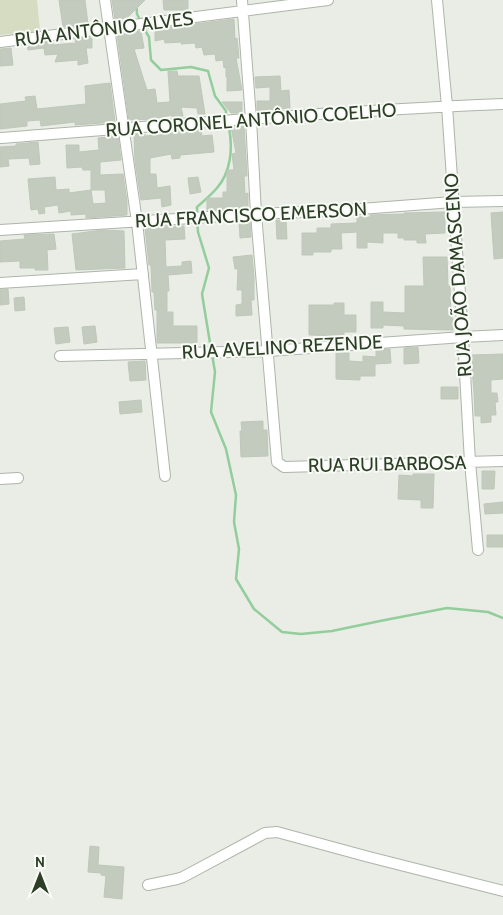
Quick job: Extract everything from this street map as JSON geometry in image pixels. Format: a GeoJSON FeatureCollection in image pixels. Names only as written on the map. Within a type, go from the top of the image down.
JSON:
{"type":"FeatureCollection","features":[{"type":"Feature","properties":{"kind":"street"},"geometry":{"type":"LineString","coordinates":[[105,0],[137,222],[165,476]]}},
{"type":"Feature","properties":{"kind":"street","name":"RUA ANTÔNIO ALVES"},"geometry":{"type":"LineString","coordinates":[[0,42],[110,28],[243,5],[328,0]]}},
{"type":"Feature","properties":{"kind":"street","name":"RUA JOÃO DAMASCENO"},"geometry":{"type":"LineString","coordinates":[[437,0],[447,106],[470,462],[478,550]]}},
{"type":"Feature","properties":{"kind":"street"},"geometry":{"type":"LineString","coordinates":[[243,5],[256,214],[268,351]]}},
{"type":"Feature","properties":{"kind":"street","name":"RUA CORONEL ANTÔNIO COELHO"},"geometry":{"type":"LineString","coordinates":[[0,138],[251,119],[503,104]]}},
{"type":"Feature","properties":{"kind":"street","name":"RUA FRANCISCO EMERSON"},"geometry":{"type":"LineString","coordinates":[[0,230],[453,202],[503,201]]}},
{"type":"Feature","properties":{"kind":"street"},"geometry":{"type":"LineString","coordinates":[[0,284],[143,274]]}},
{"type":"Feature","properties":{"kind":"street","name":"RUA AVELINO REZENDE"},"geometry":{"type":"LineString","coordinates":[[60,356],[151,352],[268,351],[463,336],[503,335]]}},
{"type":"Feature","properties":{"kind":"street","name":"RUA RUI BARBOSA"},"geometry":{"type":"LineString","coordinates":[[268,351],[276,458],[277,462],[284,467],[503,461]]}},
{"type":"Feature","properties":{"kind":"street"},"geometry":{"type":"LineString","coordinates":[[0,479],[18,478]]}},
{"type":"Feature","properties":{"kind":"street"},"geometry":{"type":"LineString","coordinates":[[148,885],[183,877],[265,833],[277,832],[503,891]]}},
{"type":"Feature","properties":{"kind":"green space"},"geometry":{"type":"Polygon","coordinates":[[[0,0],[37,0],[40,31],[0,35],[0,0]]]}},
{"type":"Feature","properties":{"kind":"building"},"geometry":{"type":"Polygon","coordinates":[[[59,0],[85,0],[88,24],[63,27],[59,0]]]}},
{"type":"Feature","properties":{"kind":"building"},"geometry":{"type":"Polygon","coordinates":[[[112,0],[145,0],[127,18],[115,19],[112,0]]]}},
{"type":"Feature","properties":{"kind":"building"},"geometry":{"type":"Polygon","coordinates":[[[163,0],[188,0],[188,10],[164,10],[163,0]]]}},
{"type":"Feature","properties":{"kind":"building"},"geometry":{"type":"Polygon","coordinates":[[[234,19],[235,39],[237,38],[239,58],[236,58],[242,90],[227,91],[226,67],[224,68],[223,60],[216,61],[215,54],[204,55],[202,47],[196,48],[195,43],[165,43],[164,39],[155,41],[155,29],[234,19]]]}},
{"type":"Feature","properties":{"kind":"building"},"geometry":{"type":"Polygon","coordinates":[[[141,31],[144,48],[134,49],[147,90],[155,89],[157,103],[170,102],[168,71],[177,71],[178,76],[199,76],[205,114],[198,114],[197,108],[181,107],[183,116],[172,117],[172,115],[153,119],[129,120],[117,34],[141,31]]]}},
{"type":"Feature","properties":{"kind":"building"},"geometry":{"type":"Polygon","coordinates":[[[90,37],[90,39],[92,38],[92,48],[86,48],[88,63],[78,65],[78,60],[55,62],[58,54],[45,55],[44,48],[28,50],[27,45],[53,42],[53,45],[76,43],[75,39],[90,37]]]}},
{"type":"Feature","properties":{"kind":"building"},"geometry":{"type":"Polygon","coordinates":[[[11,48],[13,65],[0,66],[0,49],[11,48]]]}},
{"type":"Feature","properties":{"kind":"building"},"geometry":{"type":"Polygon","coordinates":[[[280,76],[281,91],[289,90],[290,108],[257,111],[257,101],[270,101],[270,87],[256,88],[255,77],[280,76]]]}},
{"type":"Feature","properties":{"kind":"building"},"geometry":{"type":"Polygon","coordinates":[[[110,83],[115,122],[75,125],[75,122],[41,126],[40,120],[27,121],[27,126],[0,129],[0,104],[26,101],[25,97],[35,96],[37,109],[86,104],[85,86],[110,83]]]}},
{"type":"Feature","properties":{"kind":"building"},"geometry":{"type":"Polygon","coordinates":[[[222,102],[242,102],[242,113],[231,113],[222,102]]]}},
{"type":"Feature","properties":{"kind":"building"},"geometry":{"type":"Polygon","coordinates":[[[244,126],[247,176],[244,176],[245,194],[248,193],[248,208],[207,210],[207,198],[223,198],[223,192],[227,192],[227,170],[234,170],[232,154],[236,153],[231,127],[244,126]]]}},
{"type":"Feature","properties":{"kind":"building"},"geometry":{"type":"Polygon","coordinates":[[[201,129],[202,136],[212,135],[214,152],[180,155],[180,158],[172,159],[171,154],[150,158],[150,174],[156,174],[157,188],[170,186],[171,205],[162,207],[161,198],[141,200],[135,161],[134,134],[145,134],[145,136],[201,129]]]}},
{"type":"Feature","properties":{"kind":"building"},"geometry":{"type":"Polygon","coordinates":[[[118,136],[121,160],[100,162],[100,175],[123,174],[127,215],[86,218],[86,214],[71,215],[71,211],[59,213],[58,205],[44,207],[45,213],[39,214],[38,209],[31,210],[28,179],[55,177],[56,190],[69,189],[69,193],[91,190],[91,170],[83,170],[82,167],[67,168],[66,145],[79,145],[79,152],[99,150],[98,138],[118,136]],[[91,190],[93,204],[106,203],[105,190],[91,190]]]}},
{"type":"Feature","properties":{"kind":"building"},"geometry":{"type":"Polygon","coordinates":[[[38,142],[40,164],[30,165],[29,158],[8,159],[9,166],[0,167],[0,147],[38,142]]]}},
{"type":"Feature","properties":{"kind":"building"},"geometry":{"type":"Polygon","coordinates":[[[198,177],[201,192],[190,194],[188,178],[198,177]]]}},
{"type":"Feature","properties":{"kind":"building"},"geometry":{"type":"Polygon","coordinates":[[[445,212],[445,233],[425,234],[426,243],[417,243],[417,240],[398,238],[398,233],[383,233],[383,243],[367,242],[367,248],[357,248],[357,232],[341,233],[342,249],[331,249],[331,252],[313,252],[313,255],[302,255],[302,233],[317,233],[317,228],[331,228],[331,224],[357,223],[357,217],[370,217],[370,215],[445,212]]]}},
{"type":"Feature","properties":{"kind":"building"},"geometry":{"type":"Polygon","coordinates":[[[503,212],[503,258],[494,259],[491,213],[503,212]]]}},
{"type":"Feature","properties":{"kind":"building"},"geometry":{"type":"Polygon","coordinates":[[[276,220],[286,220],[287,239],[277,239],[276,220]]]}},
{"type":"Feature","properties":{"kind":"building"},"geometry":{"type":"Polygon","coordinates":[[[250,221],[251,237],[240,238],[239,222],[250,221]]]}},
{"type":"Feature","properties":{"kind":"building"},"geometry":{"type":"Polygon","coordinates":[[[184,226],[185,239],[165,240],[166,267],[182,266],[182,262],[191,261],[192,273],[168,275],[167,312],[173,312],[173,326],[197,326],[197,343],[157,343],[157,310],[155,310],[154,292],[152,292],[151,265],[149,265],[145,228],[184,226]]]}},
{"type":"Feature","properties":{"kind":"building"},"geometry":{"type":"Polygon","coordinates":[[[103,230],[124,231],[125,268],[76,270],[72,234],[103,230]]]}},
{"type":"Feature","properties":{"kind":"building"},"geometry":{"type":"Polygon","coordinates":[[[54,234],[56,249],[47,250],[48,270],[20,268],[20,261],[0,262],[0,241],[25,239],[24,235],[54,234]]]}},
{"type":"Feature","properties":{"kind":"building"},"geometry":{"type":"Polygon","coordinates":[[[252,255],[254,300],[251,300],[252,315],[236,316],[236,305],[242,304],[242,290],[237,290],[238,269],[235,269],[233,257],[252,255]]]}},
{"type":"Feature","properties":{"kind":"building"},"geometry":{"type":"Polygon","coordinates":[[[423,257],[447,257],[453,330],[404,329],[404,326],[383,325],[383,328],[371,328],[371,302],[383,302],[383,312],[405,313],[405,286],[424,286],[423,257]]]}},
{"type":"Feature","properties":{"kind":"building"},"geometry":{"type":"Polygon","coordinates":[[[8,289],[9,304],[0,305],[0,290],[8,289]]]}},
{"type":"Feature","properties":{"kind":"building"},"geometry":{"type":"Polygon","coordinates":[[[24,297],[25,310],[15,311],[14,298],[24,297]]]}},
{"type":"Feature","properties":{"kind":"building"},"geometry":{"type":"Polygon","coordinates":[[[334,303],[344,303],[344,315],[356,315],[356,332],[344,332],[344,336],[309,335],[309,305],[334,305],[334,303]]]}},
{"type":"Feature","properties":{"kind":"building"},"geometry":{"type":"Polygon","coordinates":[[[95,326],[97,342],[84,344],[82,327],[95,326]]]}},
{"type":"Feature","properties":{"kind":"building"},"geometry":{"type":"Polygon","coordinates":[[[68,327],[70,342],[56,344],[54,328],[68,327]]]}},
{"type":"Feature","properties":{"kind":"building"},"geometry":{"type":"Polygon","coordinates":[[[418,347],[419,363],[404,364],[404,348],[418,347]]]}},
{"type":"Feature","properties":{"kind":"building"},"geometry":{"type":"Polygon","coordinates":[[[390,349],[391,363],[375,364],[375,376],[360,376],[360,380],[336,379],[336,353],[349,353],[349,361],[363,362],[363,356],[376,357],[376,350],[390,349]]]}},
{"type":"Feature","properties":{"kind":"building"},"geometry":{"type":"Polygon","coordinates":[[[503,354],[503,379],[491,380],[491,393],[497,393],[498,402],[495,402],[496,415],[491,415],[491,422],[481,423],[481,416],[475,416],[472,355],[503,354]]]}},
{"type":"Feature","properties":{"kind":"building"},"geometry":{"type":"Polygon","coordinates":[[[145,361],[146,380],[130,381],[128,362],[145,361]]]}},
{"type":"Feature","properties":{"kind":"building"},"geometry":{"type":"Polygon","coordinates":[[[441,387],[458,387],[458,399],[441,399],[441,387]]]}},
{"type":"Feature","properties":{"kind":"building"},"geometry":{"type":"Polygon","coordinates":[[[141,400],[142,412],[120,414],[119,402],[141,400]]]}},
{"type":"Feature","properties":{"kind":"building"},"geometry":{"type":"Polygon","coordinates":[[[263,421],[263,430],[267,430],[268,456],[241,457],[241,422],[263,421]]]}},
{"type":"Feature","properties":{"kind":"building"},"geometry":{"type":"Polygon","coordinates":[[[482,471],[495,471],[494,489],[482,489],[482,471]]]}},
{"type":"Feature","properties":{"kind":"building"},"geometry":{"type":"Polygon","coordinates":[[[413,474],[434,474],[433,508],[421,508],[421,500],[398,499],[399,475],[413,476],[413,474]]]}},
{"type":"Feature","properties":{"kind":"building"},"geometry":{"type":"Polygon","coordinates":[[[503,502],[503,513],[485,514],[484,504],[503,502]]]}},
{"type":"Feature","properties":{"kind":"building"},"geometry":{"type":"Polygon","coordinates":[[[487,535],[503,535],[503,547],[487,547],[487,535]]]}},
{"type":"Feature","properties":{"kind":"building"},"geometry":{"type":"Polygon","coordinates":[[[90,846],[99,847],[98,865],[124,867],[122,899],[104,897],[106,876],[101,875],[101,873],[88,872],[90,846]]]}},
{"type":"Feature","properties":{"kind":"waterway"},"geometry":{"type":"LineString","coordinates":[[136,0],[137,14],[140,20]]}},
{"type":"Feature","properties":{"kind":"waterway"},"geometry":{"type":"LineString","coordinates":[[143,27],[149,37],[151,60],[161,70],[191,67],[208,71],[215,96],[226,113]]}},
{"type":"Feature","properties":{"kind":"waterway"},"geometry":{"type":"LineString","coordinates":[[197,214],[197,207],[222,182],[228,167],[231,152],[229,128]]}},
{"type":"Feature","properties":{"kind":"waterway"},"geometry":{"type":"LineString","coordinates":[[197,220],[198,232],[209,268],[202,294],[211,349]]}},
{"type":"Feature","properties":{"kind":"waterway"},"geometry":{"type":"LineString","coordinates":[[212,354],[215,372],[211,412],[226,449],[236,495],[234,522],[239,549],[236,579],[254,609],[282,632],[301,634],[332,631],[447,608],[488,612],[503,618]]}}]}
